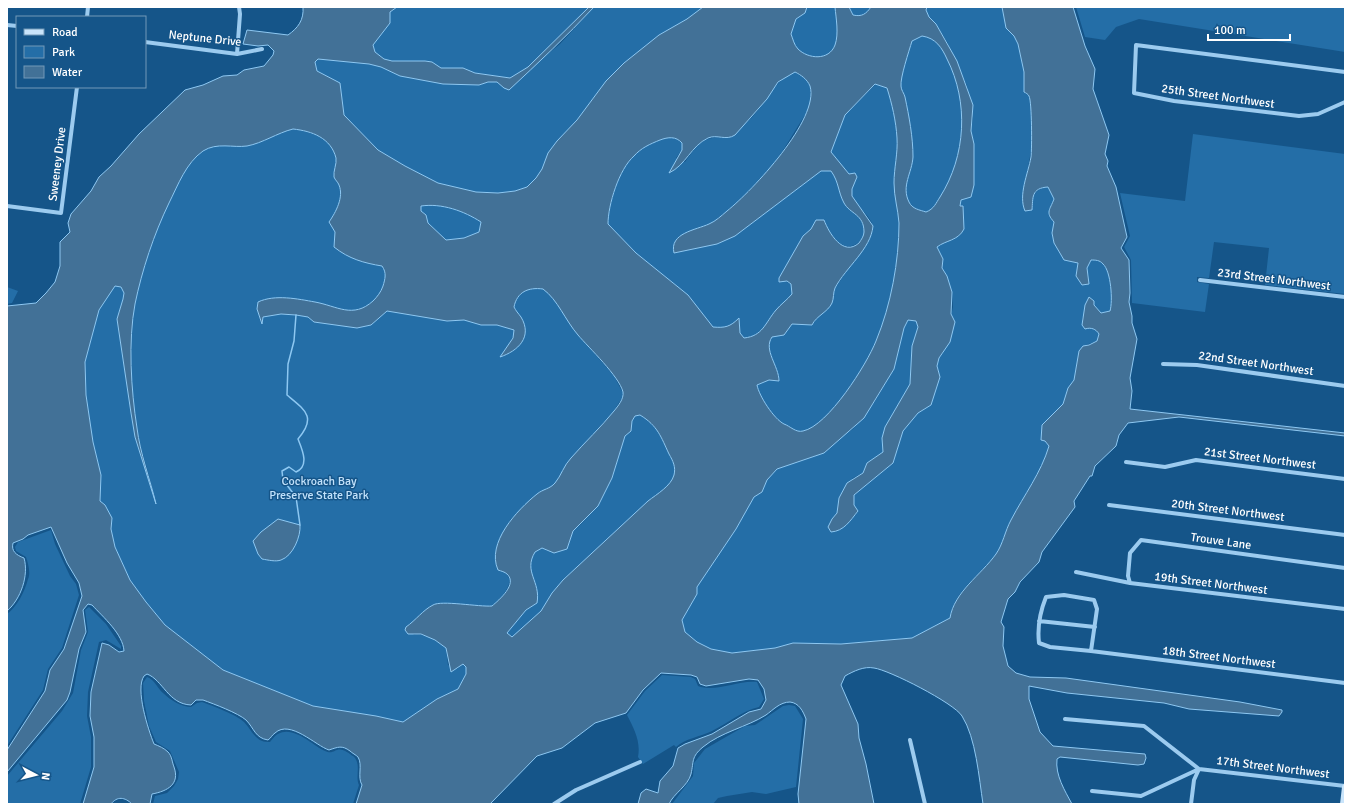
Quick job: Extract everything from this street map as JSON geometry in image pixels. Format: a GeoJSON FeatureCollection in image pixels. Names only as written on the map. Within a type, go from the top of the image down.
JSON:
{"type":"FeatureCollection","features":[{"type":"Feature","properties":{"kind":"street"},"geometry":{"type":"LineString","coordinates":[[237,54],[240,14],[239,7]]}},
{"type":"Feature","properties":{"kind":"street","name":"Neptune Drive"},"geometry":{"type":"LineString","coordinates":[[146,42],[237,54],[262,49]]}},
{"type":"Feature","properties":{"kind":"street","name":"25th Street Northwest"},"geometry":{"type":"LineString","coordinates":[[1345,72],[1136,45],[1134,93],[1174,101],[1299,116],[1318,114],[1345,102]]}},
{"type":"Feature","properties":{"kind":"street","name":"Sweeney Drive"},"geometry":{"type":"LineString","coordinates":[[7,206],[61,213],[77,88]]}},
{"type":"Feature","properties":{"kind":"street","name":"23rd Street Northwest"},"geometry":{"type":"LineString","coordinates":[[1200,280],[1345,297]]}},
{"type":"Feature","properties":{"kind":"street","name":"22nd Street Northwest"},"geometry":{"type":"LineString","coordinates":[[1164,364],[1197,365],[1345,386]]}},
{"type":"Feature","properties":{"kind":"street","name":"21st Street Northwest"},"geometry":{"type":"LineString","coordinates":[[1126,462],[1165,467],[1196,460],[1345,479]]}},
{"type":"Feature","properties":{"kind":"street","name":"20th Street Northwest"},"geometry":{"type":"LineString","coordinates":[[1109,505],[1345,535]]}},
{"type":"Feature","properties":{"kind":"street","name":"Trouve Lane"},"geometry":{"type":"LineString","coordinates":[[1130,583],[1128,576],[1130,553],[1141,540],[1345,568]]}},
{"type":"Feature","properties":{"kind":"street","name":"19th Street Northwest"},"geometry":{"type":"LineString","coordinates":[[1076,572],[1130,583],[1345,609]]}},
{"type":"Feature","properties":{"kind":"street"},"geometry":{"type":"LineString","coordinates":[[1091,651],[1095,628],[1097,609],[1094,600],[1064,595],[1046,597],[1040,610],[1039,621],[1095,628]]}},
{"type":"Feature","properties":{"kind":"street","name":"18th Street Northwest"},"geometry":{"type":"LineString","coordinates":[[1039,621],[1039,643],[1050,648],[1091,651],[1345,683]]}},
{"type":"Feature","properties":{"kind":"street"},"geometry":{"type":"LineString","coordinates":[[1065,719],[1144,726],[1199,769]]}},
{"type":"Feature","properties":{"kind":"street"},"geometry":{"type":"LineString","coordinates":[[910,740],[925,804]]}},
{"type":"Feature","properties":{"kind":"street"},"geometry":{"type":"LineString","coordinates":[[554,804],[576,790],[640,762]]}},
{"type":"Feature","properties":{"kind":"street"},"geometry":{"type":"LineString","coordinates":[[1092,791],[1141,796],[1199,769]]}},
{"type":"Feature","properties":{"kind":"street"},"geometry":{"type":"LineString","coordinates":[[1191,804],[1194,780],[1199,769]]}},
{"type":"Feature","properties":{"kind":"street","name":"17th Street Northwest"},"geometry":{"type":"LineString","coordinates":[[1199,769],[1345,786]]}},
{"type":"Feature","properties":{"kind":"street"},"geometry":{"type":"LineString","coordinates":[[1343,804],[1345,786]]}},
{"type":"Feature","properties":{"kind":"green space"},"geometry":{"type":"Polygon","coordinates":[[[397,7],[589,7],[528,67],[510,78],[475,73],[463,68],[441,68],[432,62],[392,61],[384,59],[375,52],[373,45],[390,23],[390,12],[397,7]]]}},
{"type":"Feature","properties":{"kind":"green space"},"geometry":{"type":"Polygon","coordinates":[[[594,7],[703,7],[687,19],[659,35],[624,63],[606,81],[577,120],[557,141],[548,153],[542,170],[536,178],[527,187],[515,191],[498,193],[476,192],[438,183],[378,150],[344,115],[340,83],[317,71],[315,62],[317,58],[369,64],[381,67],[400,76],[443,84],[479,85],[488,82],[497,82],[504,88],[516,83],[533,66],[560,44],[594,7]]]}},
{"type":"Feature","properties":{"kind":"green space"},"geometry":{"type":"Polygon","coordinates":[[[807,7],[835,7],[837,26],[836,41],[832,50],[823,56],[812,56],[802,52],[796,46],[791,34],[796,19],[805,13],[807,7]]]}},
{"type":"Feature","properties":{"kind":"green space"},"geometry":{"type":"Polygon","coordinates":[[[849,7],[871,7],[859,16],[853,15],[849,7]]]}},
{"type":"Feature","properties":{"kind":"green space"},"geometry":{"type":"Polygon","coordinates":[[[927,7],[1002,7],[1006,28],[1014,36],[1018,44],[1024,72],[1024,92],[1029,96],[1031,108],[1032,145],[1023,196],[1033,207],[1035,193],[1040,189],[1048,187],[1054,199],[1049,213],[1054,222],[1052,233],[1054,243],[1064,260],[1078,263],[1076,276],[1082,285],[1089,279],[1087,268],[1091,260],[1099,261],[1103,264],[1110,280],[1110,311],[1101,313],[1089,298],[1082,320],[1089,328],[1097,330],[1099,334],[1097,341],[1083,346],[1079,351],[1074,380],[1068,388],[1063,404],[1042,425],[1045,441],[1049,446],[1042,465],[1011,520],[996,554],[968,584],[956,600],[950,618],[912,638],[841,644],[793,643],[775,648],[732,653],[711,649],[697,642],[685,632],[682,620],[697,594],[697,587],[736,529],[754,497],[762,492],[767,480],[777,469],[824,453],[839,438],[853,429],[875,401],[894,369],[904,328],[908,320],[916,321],[918,327],[912,346],[910,384],[885,427],[883,452],[867,463],[863,473],[853,478],[839,498],[837,513],[832,519],[845,526],[858,512],[854,505],[854,495],[893,463],[903,431],[918,413],[931,405],[939,372],[937,366],[939,358],[943,353],[953,307],[952,292],[947,276],[942,268],[943,259],[937,247],[943,243],[955,239],[962,222],[963,207],[960,206],[961,200],[971,197],[974,185],[974,144],[971,131],[973,118],[967,86],[947,42],[936,24],[929,17],[926,10],[927,7]]]}},
{"type":"Feature","properties":{"kind":"green space"},"geometry":{"type":"Polygon","coordinates":[[[1076,7],[1345,7],[1345,52],[1139,19],[1116,27],[1105,40],[1085,37],[1076,7]]]}},
{"type":"Feature","properties":{"kind":"green space"},"geometry":{"type":"Polygon","coordinates":[[[922,36],[935,41],[941,47],[948,59],[955,76],[962,111],[962,129],[959,147],[949,181],[936,204],[933,208],[926,212],[912,206],[907,196],[906,185],[912,163],[913,150],[908,112],[905,97],[901,89],[903,70],[912,41],[922,36]]]}},
{"type":"Feature","properties":{"kind":"green space"},"geometry":{"type":"Polygon","coordinates":[[[794,72],[808,82],[810,87],[810,102],[808,110],[782,152],[771,167],[738,202],[712,223],[702,227],[674,253],[717,244],[735,236],[821,171],[831,171],[836,179],[844,203],[862,221],[864,233],[859,242],[853,246],[842,245],[829,231],[824,220],[816,220],[811,229],[803,236],[779,278],[791,284],[792,294],[776,310],[760,332],[751,337],[744,338],[732,325],[724,328],[713,327],[688,295],[636,253],[608,224],[610,207],[619,178],[629,162],[637,153],[660,140],[675,138],[682,143],[682,150],[676,158],[685,162],[702,142],[718,137],[726,138],[743,125],[758,110],[781,80],[794,72]]]}},
{"type":"Feature","properties":{"kind":"green space"},"geometry":{"type":"Polygon","coordinates":[[[876,84],[887,88],[894,112],[897,138],[894,183],[899,223],[899,238],[896,268],[890,298],[876,341],[846,393],[824,418],[813,427],[803,431],[798,431],[784,424],[775,417],[764,401],[757,385],[769,380],[779,381],[769,347],[772,336],[784,335],[792,324],[812,325],[834,296],[834,290],[873,231],[873,225],[866,214],[857,205],[852,195],[852,189],[857,177],[849,174],[831,152],[845,115],[876,84]]]}},
{"type":"Feature","properties":{"kind":"green space","name":"Cockroach Bay Preserve State Park"},"geometry":{"type":"Polygon","coordinates":[[[293,129],[300,130],[314,134],[327,142],[332,147],[335,154],[336,161],[334,177],[341,190],[341,195],[339,205],[329,222],[335,232],[335,247],[346,255],[357,260],[382,266],[385,274],[383,286],[379,294],[366,306],[351,310],[344,310],[315,302],[296,299],[263,300],[262,317],[281,314],[296,315],[308,317],[314,322],[357,328],[371,325],[387,311],[447,321],[464,319],[481,325],[497,325],[514,330],[515,333],[508,346],[510,354],[521,318],[514,307],[515,302],[521,294],[528,290],[543,289],[552,295],[575,331],[614,376],[623,393],[622,398],[613,412],[570,459],[555,484],[549,489],[537,494],[511,519],[503,532],[495,554],[510,580],[508,588],[501,597],[492,606],[452,603],[433,605],[406,627],[414,635],[427,636],[446,648],[448,665],[457,669],[463,664],[466,667],[466,674],[458,689],[437,699],[403,722],[313,706],[223,670],[165,625],[130,580],[115,547],[111,529],[112,518],[100,501],[101,475],[93,442],[86,395],[85,362],[99,310],[115,286],[121,287],[124,293],[117,319],[131,413],[135,437],[153,493],[138,436],[132,383],[131,350],[135,304],[140,283],[164,211],[183,173],[196,157],[208,148],[219,146],[247,146],[259,143],[293,129]]]}},
{"type":"Feature","properties":{"kind":"green space"},"geometry":{"type":"Polygon","coordinates":[[[1193,134],[1345,154],[1345,294],[1265,285],[1269,248],[1214,242],[1209,278],[1197,277],[1197,282],[1209,284],[1205,312],[1132,303],[1131,260],[1124,247],[1130,236],[1120,193],[1185,201],[1193,134]]]}},
{"type":"Feature","properties":{"kind":"green space"},"geometry":{"type":"Polygon","coordinates":[[[429,205],[444,207],[467,214],[481,222],[479,232],[464,238],[446,240],[428,223],[426,215],[421,211],[421,206],[429,205]]]}},
{"type":"Feature","properties":{"kind":"green space"},"geometry":{"type":"Polygon","coordinates":[[[7,287],[18,291],[12,303],[7,304],[7,287]]]}},
{"type":"Feature","properties":{"kind":"green space"},"geometry":{"type":"Polygon","coordinates":[[[640,415],[655,428],[672,459],[675,472],[670,483],[648,501],[563,580],[552,593],[541,611],[513,637],[507,633],[526,610],[537,603],[531,570],[532,557],[535,551],[542,548],[548,551],[580,525],[598,506],[612,478],[625,436],[631,431],[632,421],[635,416],[640,415]]]}},
{"type":"Feature","properties":{"kind":"green space"},"geometry":{"type":"Polygon","coordinates":[[[51,530],[55,544],[70,576],[76,584],[79,595],[62,648],[48,669],[43,690],[7,746],[7,614],[11,611],[20,598],[29,577],[29,568],[26,557],[16,551],[15,547],[18,542],[51,530]]]}},
{"type":"Feature","properties":{"kind":"green space"},"geometry":{"type":"Polygon","coordinates":[[[89,607],[106,624],[121,646],[121,649],[106,640],[99,642],[88,692],[87,716],[91,737],[91,767],[80,804],[7,804],[7,776],[62,711],[73,693],[81,650],[88,632],[85,610],[89,607]]]}},
{"type":"Feature","properties":{"kind":"green space"},"geometry":{"type":"Polygon","coordinates":[[[662,675],[691,677],[695,679],[698,686],[705,688],[757,682],[764,699],[759,707],[741,714],[712,731],[684,742],[676,747],[674,745],[643,764],[638,757],[638,740],[627,715],[645,691],[662,675]]]}},
{"type":"Feature","properties":{"kind":"green space"},"geometry":{"type":"Polygon","coordinates":[[[147,677],[173,701],[188,707],[202,702],[236,716],[244,722],[261,741],[270,742],[278,734],[290,732],[303,737],[325,751],[331,752],[341,750],[355,757],[358,764],[359,785],[353,804],[153,804],[155,796],[167,793],[174,786],[178,779],[179,772],[170,751],[156,742],[149,726],[144,701],[143,683],[147,677]]]}},
{"type":"Feature","properties":{"kind":"green space"},"geometry":{"type":"Polygon","coordinates":[[[783,706],[795,706],[803,719],[796,787],[766,794],[752,792],[727,796],[718,798],[713,804],[672,804],[693,776],[694,763],[705,749],[745,726],[755,725],[783,706]]]}},
{"type":"Feature","properties":{"kind":"water"},"geometry":{"type":"Polygon","coordinates":[[[303,7],[397,7],[390,12],[390,23],[373,45],[375,52],[384,59],[392,61],[432,62],[441,68],[463,68],[475,73],[510,78],[528,67],[589,7],[594,7],[563,39],[509,90],[497,82],[488,82],[479,85],[443,84],[400,76],[381,67],[369,64],[318,59],[315,62],[317,71],[340,83],[344,115],[378,150],[438,183],[476,192],[498,193],[515,191],[527,187],[542,169],[548,153],[577,120],[606,81],[624,63],[659,35],[687,19],[703,7],[807,7],[805,13],[796,19],[791,34],[798,49],[807,55],[818,57],[828,54],[835,45],[837,31],[835,7],[849,7],[853,15],[859,16],[871,7],[927,7],[926,10],[929,17],[936,24],[957,61],[973,105],[971,131],[974,144],[974,185],[971,197],[961,200],[960,206],[963,206],[964,229],[959,236],[937,247],[943,259],[942,268],[947,276],[952,292],[951,314],[955,322],[950,342],[939,358],[937,366],[940,377],[931,405],[918,413],[903,431],[893,463],[854,495],[854,505],[858,511],[840,530],[831,532],[828,527],[837,513],[839,498],[847,483],[863,473],[867,463],[883,452],[882,438],[885,427],[910,384],[912,346],[918,327],[916,321],[908,320],[904,328],[894,369],[864,418],[824,453],[777,469],[767,480],[762,492],[754,497],[736,529],[697,587],[697,594],[682,620],[685,632],[697,642],[711,649],[732,653],[775,648],[793,643],[841,644],[912,638],[950,618],[962,592],[996,554],[1011,520],[1037,475],[1046,456],[1049,446],[1045,441],[1041,440],[1042,425],[1063,404],[1068,388],[1074,380],[1079,351],[1083,346],[1097,341],[1099,334],[1098,332],[1091,328],[1085,329],[1082,325],[1085,305],[1089,297],[1094,301],[1094,305],[1101,313],[1110,311],[1111,306],[1110,279],[1103,264],[1096,260],[1091,260],[1087,268],[1089,284],[1082,285],[1076,276],[1078,263],[1064,260],[1054,243],[1052,233],[1054,222],[1049,213],[1054,199],[1048,187],[1038,189],[1034,194],[1032,210],[1025,211],[1023,205],[1024,184],[1031,157],[1031,107],[1029,95],[1024,92],[1024,72],[1018,44],[1014,36],[1006,28],[1002,7],[1073,7],[1085,46],[1095,69],[1093,89],[1109,135],[1105,154],[1108,161],[1107,166],[1116,187],[1127,237],[1121,248],[1129,260],[1129,302],[1132,323],[1137,339],[1130,378],[1132,391],[1130,409],[1345,433],[1345,436],[1179,417],[1128,423],[1119,435],[1116,446],[1095,466],[1092,476],[1090,476],[1074,501],[1075,507],[1042,552],[1039,562],[1020,582],[1015,592],[1008,599],[1001,622],[1004,627],[1003,646],[1008,666],[1016,673],[1030,677],[1066,678],[1240,702],[1282,710],[1282,712],[1279,716],[1189,709],[1164,703],[1067,693],[1029,686],[1029,699],[1040,732],[1053,746],[1145,754],[1146,758],[1144,764],[1138,765],[1060,757],[1057,759],[1059,777],[1072,804],[983,804],[971,735],[962,716],[957,710],[921,688],[882,670],[863,668],[845,676],[841,685],[858,724],[859,738],[874,804],[799,804],[798,794],[806,719],[802,710],[796,704],[786,702],[759,719],[718,737],[699,750],[693,762],[691,774],[687,782],[669,804],[638,804],[641,793],[646,789],[658,793],[660,781],[673,766],[678,748],[712,734],[749,712],[761,709],[766,700],[764,689],[758,680],[749,679],[706,686],[700,684],[697,677],[691,675],[661,673],[643,690],[626,713],[595,723],[562,748],[537,756],[490,804],[356,804],[362,785],[360,778],[360,764],[358,757],[347,749],[340,747],[329,750],[303,735],[288,729],[281,730],[268,740],[264,739],[257,735],[246,720],[226,709],[203,700],[196,700],[191,705],[183,704],[177,701],[153,677],[147,674],[144,676],[141,690],[143,709],[154,744],[165,749],[170,755],[175,773],[174,782],[168,789],[152,794],[150,804],[132,804],[121,798],[113,801],[111,804],[83,804],[94,767],[94,737],[90,716],[91,692],[102,643],[109,645],[119,652],[124,651],[120,638],[112,626],[92,605],[88,604],[83,610],[86,632],[79,649],[67,700],[7,772],[7,750],[45,691],[50,670],[64,649],[82,596],[79,583],[67,563],[51,527],[28,535],[13,543],[15,552],[24,558],[25,579],[20,593],[7,611],[7,306],[36,303],[55,282],[60,266],[60,242],[70,232],[68,223],[71,214],[91,191],[99,177],[111,166],[139,134],[185,90],[203,85],[223,76],[237,75],[244,70],[264,66],[273,55],[274,51],[268,45],[258,46],[243,44],[247,30],[288,35],[295,30],[300,23],[303,7]],[[922,36],[912,41],[901,82],[912,134],[913,149],[912,163],[906,190],[909,202],[912,206],[926,212],[933,208],[936,204],[949,181],[955,164],[962,129],[961,111],[959,93],[954,76],[941,47],[935,41],[927,37],[922,36]],[[795,72],[778,82],[767,99],[735,135],[732,137],[711,137],[702,141],[675,170],[669,173],[682,150],[682,143],[677,139],[666,138],[660,140],[646,146],[637,153],[629,162],[619,178],[612,198],[608,224],[636,253],[688,295],[713,327],[727,326],[739,318],[740,333],[744,338],[760,332],[776,310],[792,294],[791,284],[787,281],[779,282],[779,278],[803,236],[811,229],[816,220],[824,220],[829,231],[837,242],[847,247],[853,247],[859,243],[864,233],[862,221],[844,203],[836,179],[831,171],[821,171],[735,236],[717,244],[674,253],[674,246],[679,237],[685,233],[712,223],[721,217],[752,188],[782,153],[795,135],[805,117],[810,100],[810,86],[804,78],[795,72]],[[875,84],[845,115],[831,152],[849,174],[855,173],[857,177],[852,189],[852,196],[873,226],[871,234],[863,250],[835,288],[832,303],[828,309],[816,319],[812,325],[792,324],[784,335],[772,337],[769,347],[779,381],[769,380],[757,385],[764,401],[776,417],[784,424],[798,431],[803,431],[813,427],[824,418],[846,393],[856,378],[876,341],[886,313],[896,268],[899,238],[899,223],[894,183],[897,138],[894,113],[887,88],[875,84]],[[293,129],[259,143],[247,146],[219,146],[208,148],[197,156],[187,168],[179,182],[158,227],[149,252],[135,304],[131,366],[138,437],[156,504],[135,437],[131,413],[117,319],[124,293],[121,287],[115,286],[99,310],[85,362],[86,395],[93,442],[101,475],[100,501],[105,505],[112,518],[111,529],[115,547],[130,580],[146,602],[165,625],[223,670],[313,706],[403,722],[437,699],[458,689],[466,674],[466,667],[463,664],[451,672],[446,648],[435,640],[421,634],[408,634],[405,630],[406,627],[433,605],[452,603],[492,606],[503,596],[509,587],[510,578],[506,573],[498,570],[495,560],[496,549],[500,538],[513,518],[529,501],[539,492],[551,487],[555,483],[564,467],[617,407],[622,400],[623,392],[610,370],[573,329],[557,304],[543,289],[528,290],[521,294],[515,302],[514,307],[524,324],[524,337],[518,347],[500,357],[513,338],[514,330],[497,325],[481,325],[464,320],[447,321],[387,311],[371,325],[357,328],[314,322],[308,317],[281,314],[263,317],[262,324],[257,309],[258,302],[272,298],[286,298],[315,302],[345,310],[359,309],[366,306],[376,298],[382,288],[385,278],[385,271],[382,266],[357,260],[345,255],[334,247],[335,232],[329,222],[337,209],[341,194],[339,185],[334,177],[336,158],[330,145],[320,137],[307,132],[293,129]],[[429,205],[421,206],[421,211],[426,215],[428,223],[446,240],[464,238],[479,232],[481,222],[460,211],[445,207],[429,205]],[[640,415],[635,416],[632,421],[631,431],[625,436],[612,478],[598,506],[573,531],[567,549],[554,553],[542,548],[535,552],[532,559],[531,571],[537,589],[537,603],[526,610],[507,633],[512,637],[541,611],[552,593],[563,580],[648,501],[670,483],[675,472],[674,464],[658,432],[651,423],[640,415]]]}},
{"type":"Feature","properties":{"kind":"water"},"geometry":{"type":"Polygon","coordinates":[[[278,519],[300,525],[298,540],[293,550],[285,558],[277,561],[262,559],[258,554],[253,541],[261,532],[278,519]]]}},
{"type":"Feature","properties":{"kind":"waterway"},"geometry":{"type":"LineString","coordinates":[[296,315],[294,341],[288,364],[287,395],[299,405],[308,419],[307,425],[298,439],[304,457],[303,466],[296,472],[289,467],[282,471],[283,480],[296,497],[300,525]]}}]}
